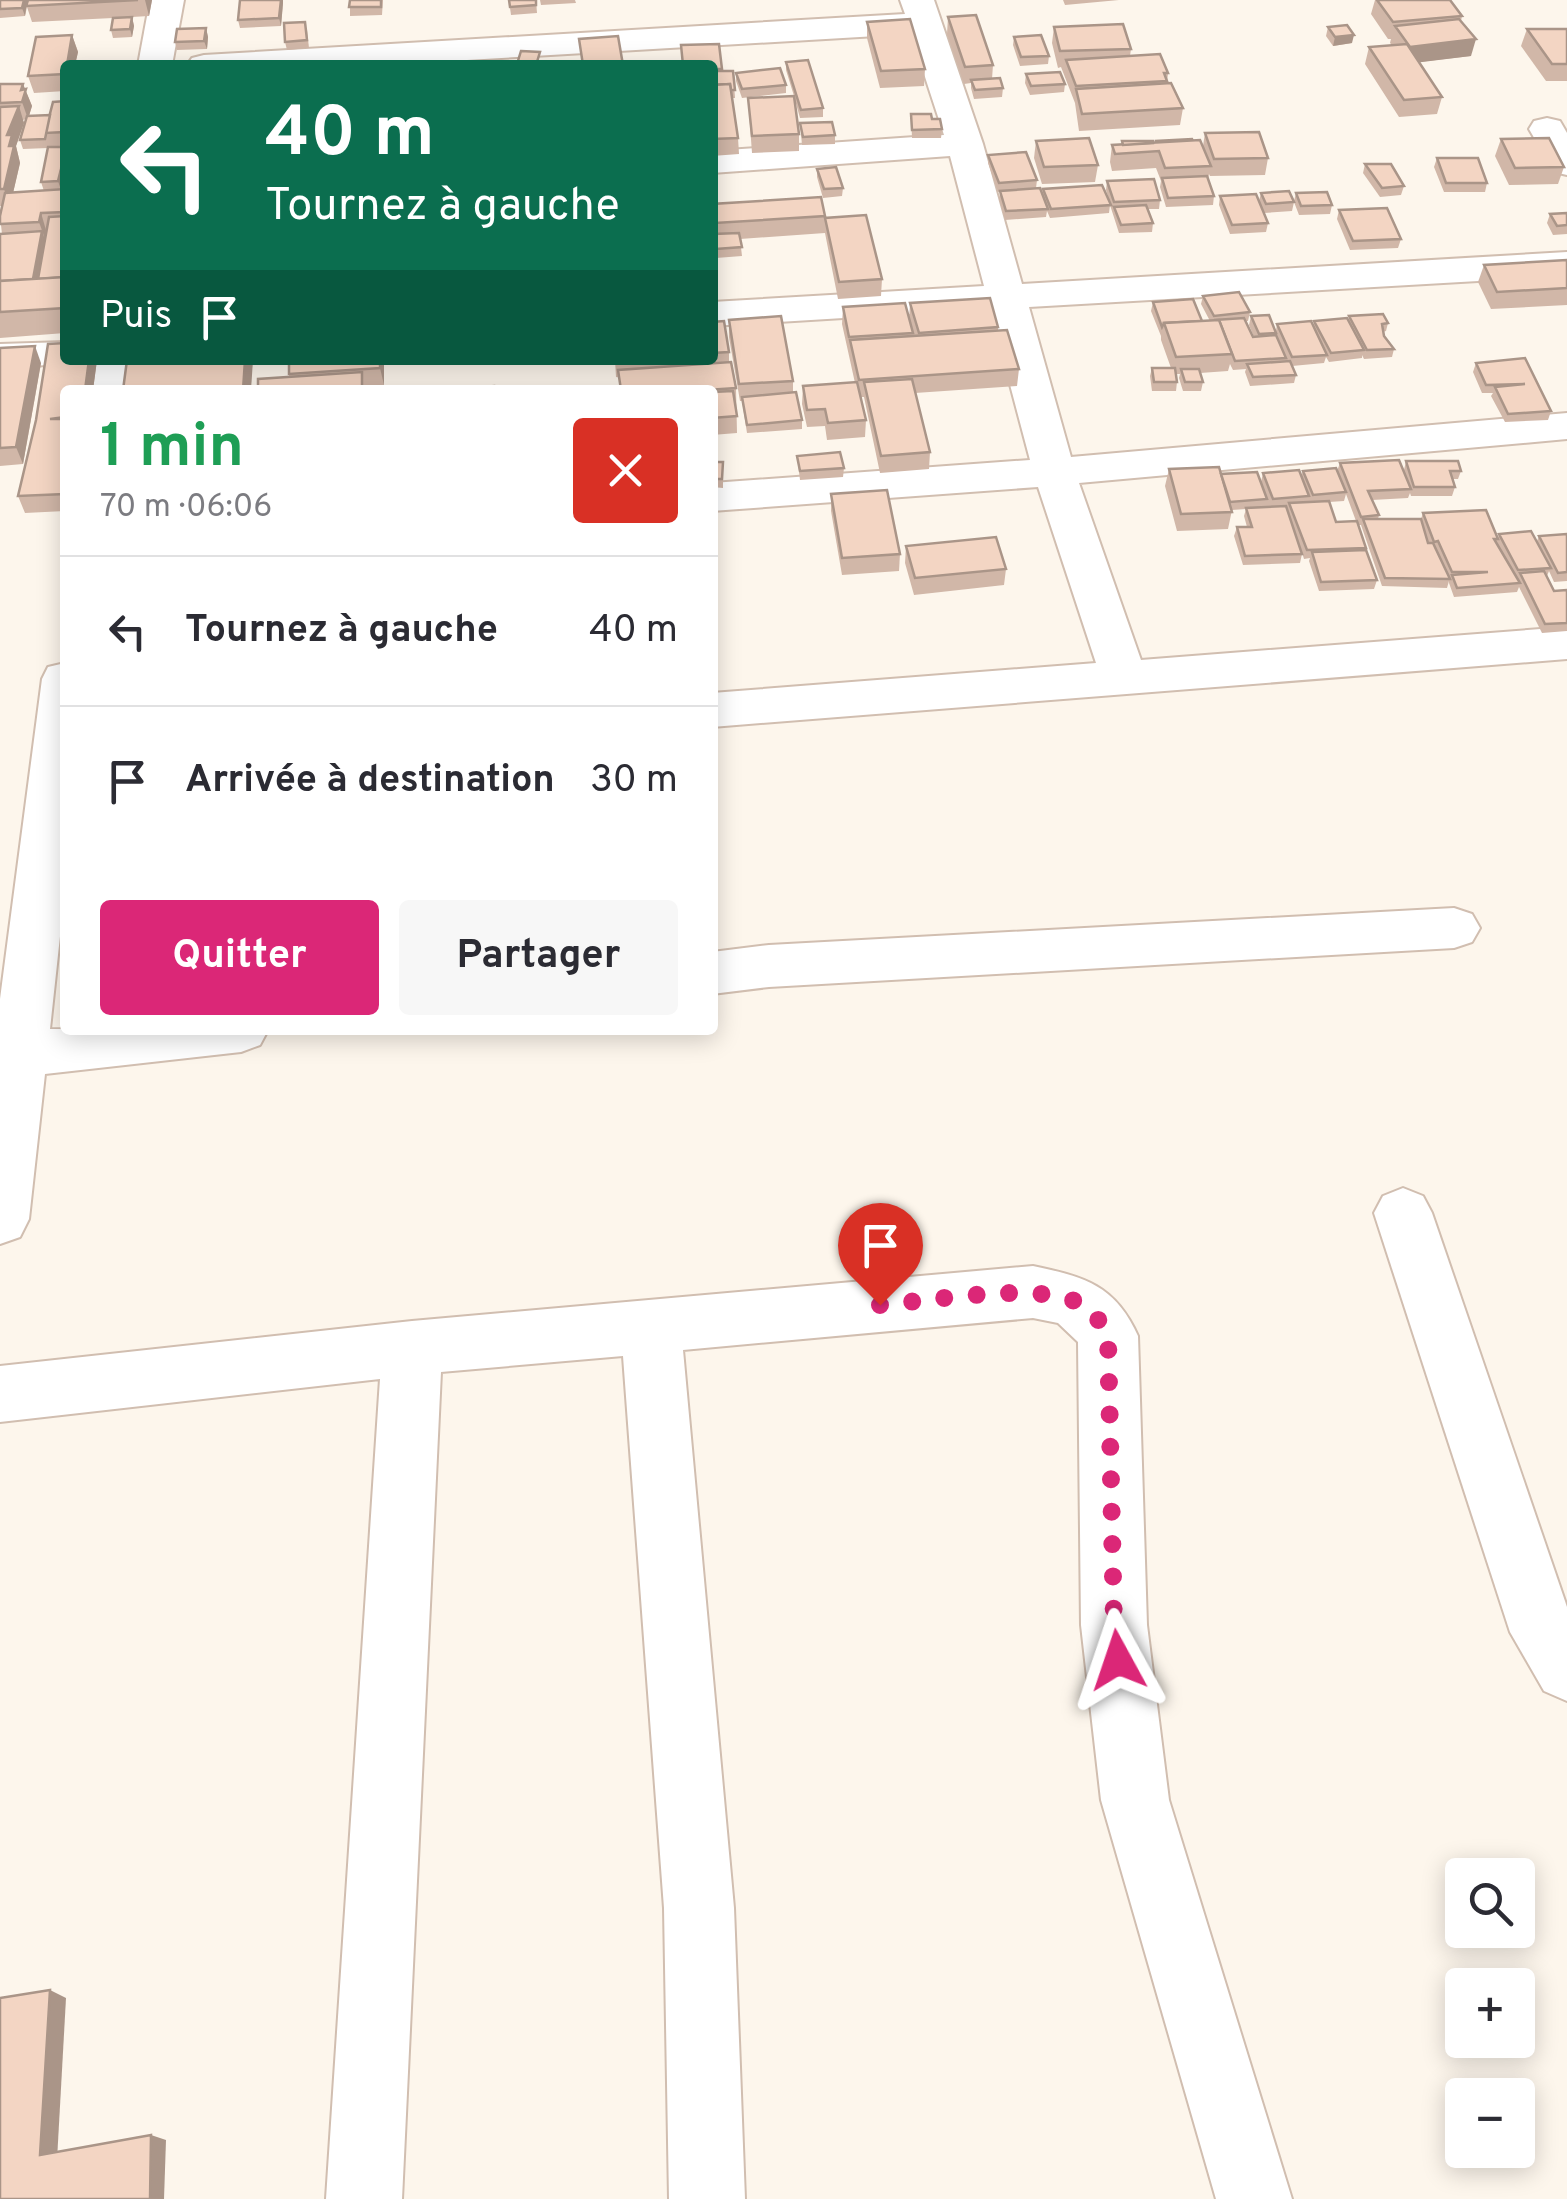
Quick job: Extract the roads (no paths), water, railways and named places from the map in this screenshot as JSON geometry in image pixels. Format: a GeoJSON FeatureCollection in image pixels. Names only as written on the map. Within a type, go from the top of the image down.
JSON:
{"type":"FeatureCollection","features":[{"type":"Feature","properties":{"kind":"street"},"geometry":{"type":"LineString","coordinates":[[156,60],[167,0]]}},
{"type":"Feature","properties":{"kind":"street"},"geometry":{"type":"LineString","coordinates":[[272,60],[921,12],[1008,296],[1054,472],[1123,676]]}},
{"type":"Feature","properties":{"kind":"street"},"geometry":{"type":"LineString","coordinates":[[1547,129],[1567,164]]}},
{"type":"Feature","properties":{"kind":"street"},"geometry":{"type":"LineString","coordinates":[[718,162],[964,144]]}},
{"type":"Feature","properties":{"kind":"street"},"geometry":{"type":"LineString","coordinates":[[718,314],[1567,264]]}},
{"type":"Feature","properties":{"kind":"street"},"geometry":{"type":"LineString","coordinates":[[0,356],[60,354]]}},
{"type":"Feature","properties":{"kind":"street"},"geometry":{"type":"LineString","coordinates":[[718,497],[1054,472],[1567,426]]}},
{"type":"Feature","properties":{"kind":"street"},"geometry":{"type":"LineString","coordinates":[[718,710],[1567,643]]}},
{"type":"Feature","properties":{"kind":"street"},"geometry":{"type":"LineString","coordinates":[[0,1219],[10,1057],[59,763]]}},
{"type":"Feature","properties":{"kind":"street"},"geometry":{"type":"LineString","coordinates":[[718,972],[769,966],[1454,928]]}},
{"type":"Feature","properties":{"kind":"street"},"geometry":{"type":"LineString","coordinates":[[10,1057],[198,1035]]}},
{"type":"Feature","properties":{"kind":"street"},"geometry":{"type":"LineString","coordinates":[[1402,1213],[1544,1632],[1567,1668]]}},
{"type":"Feature","properties":{"kind":"street"},"geometry":{"type":"LineString","coordinates":[[0,1394],[412,1348],[1033,1292],[1074,1301],[1095,1314],[1108,1336],[1114,1625],[1135,1800],[1254,2199]]}},
{"type":"Feature","properties":{"kind":"street"},"geometry":{"type":"LineString","coordinates":[[651,1325],[699,1908],[707,2199]]}},
{"type":"Feature","properties":{"kind":"street"},"geometry":{"type":"LineString","coordinates":[[364,2199],[412,1348]]}}]}
